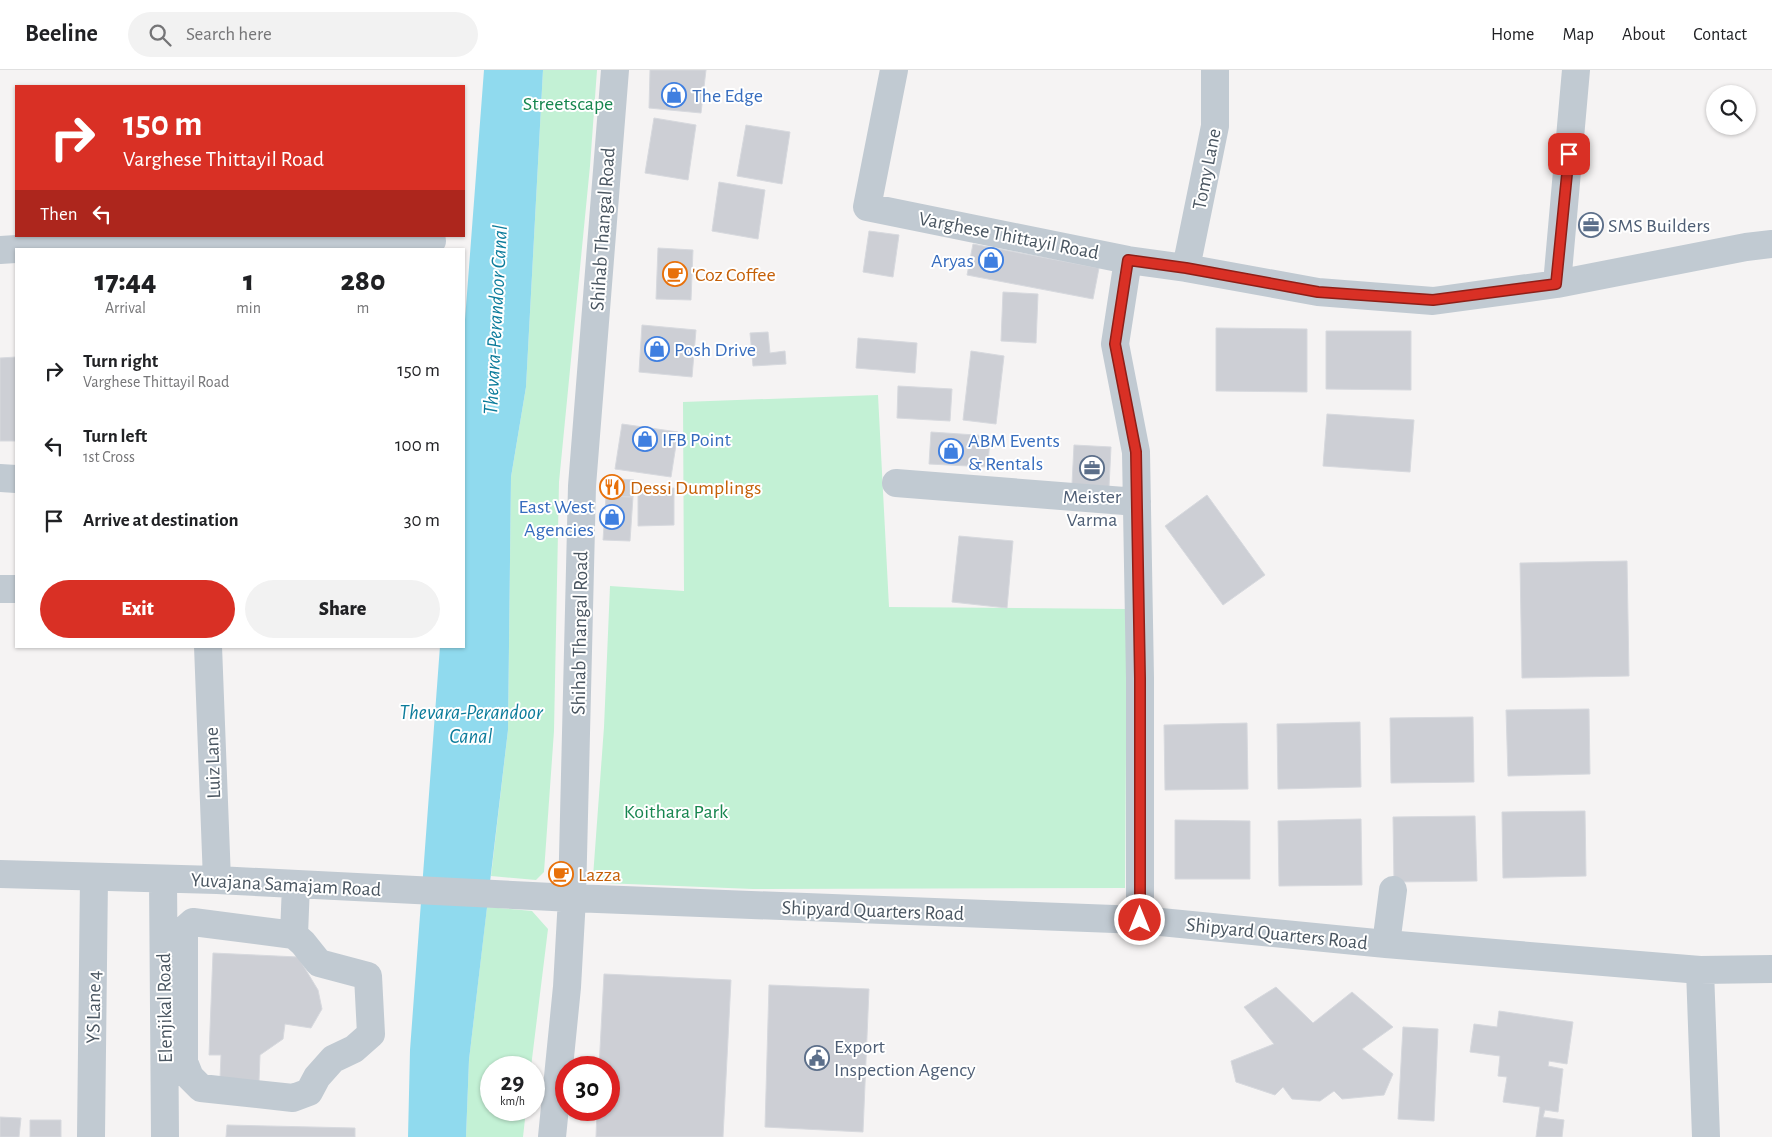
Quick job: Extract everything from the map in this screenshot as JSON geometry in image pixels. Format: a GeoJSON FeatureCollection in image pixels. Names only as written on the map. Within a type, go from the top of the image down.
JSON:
{"type":"FeatureCollection","features":[{"type":"Feature","properties":{"kind":"street","name":"Shihab Thangal Road"},"geometry":{"type":"LineString","coordinates":[[552,1137],[567,987],[572,898],[582,486],[615,70]]}},
{"type":"Feature","properties":{"kind":"street","name":"Varghese Thittayil Road"},"geometry":{"type":"LineString","coordinates":[[894,70],[867,207],[1128,260],[1186,268],[1318,292],[1433,300],[1556,284],[1746,246],[1772,244]]}},
{"type":"Feature","properties":{"kind":"street","name":"Tomy Lane"},"geometry":{"type":"LineString","coordinates":[[1186,268],[1215,126],[1215,70]]}},
{"type":"Feature","properties":{"kind":"street"},"geometry":{"type":"LineString","coordinates":[[1556,284],[1576,70]]}},
{"type":"Feature","properties":{"kind":"street"},"geometry":{"type":"LineString","coordinates":[[0,250],[50,241],[181,246],[432,241]]}},
{"type":"Feature","properties":{"kind":"street"},"geometry":{"type":"LineString","coordinates":[[1128,260],[1115,344],[1136,452],[1140,678],[1140,920]]}},
{"type":"Feature","properties":{"kind":"street"},"geometry":{"type":"LineString","coordinates":[[0,478],[15,479]]}},
{"type":"Feature","properties":{"kind":"street"},"geometry":{"type":"LineString","coordinates":[[896,483],[1137,502]]}},
{"type":"Feature","properties":{"kind":"street"},"geometry":{"type":"LineString","coordinates":[[0,589],[15,589]]}},
{"type":"Feature","properties":{"kind":"street","name":"Luiz Lane"},"geometry":{"type":"LineString","coordinates":[[208,648],[217,880]]}},
{"type":"Feature","properties":{"kind":"street","name":"Yuvajana Samajam Road"},"geometry":{"type":"LineString","coordinates":[[0,874],[217,880],[572,898]]}},
{"type":"Feature","properties":{"kind":"street","name":"YS Lane 4"},"geometry":{"type":"LineString","coordinates":[[91,1137],[94,877]]}},
{"type":"Feature","properties":{"kind":"street","name":"Elenjikal Road"},"geometry":{"type":"LineString","coordinates":[[163,879],[165,1137]]}},
{"type":"Feature","properties":{"kind":"street"},"geometry":{"type":"LineString","coordinates":[[294,935],[296,884]]}},
{"type":"Feature","properties":{"kind":"street"},"geometry":{"type":"LineString","coordinates":[[1386,944],[1393,890]]}},
{"type":"Feature","properties":{"kind":"street","name":"Shipyard Quarters Road"},"geometry":{"type":"LineString","coordinates":[[572,898],[1140,920],[1386,944],[1700,970],[1772,969]]}},
{"type":"Feature","properties":{"kind":"street"},"geometry":{"type":"LineString","coordinates":[[193,922],[294,935],[319,963],[368,976],[371,1034],[354,1049],[333,1059],[317,1077],[309,1092],[292,1098],[201,1088],[190,1077],[184,1062],[184,930],[193,922]]}},
{"type":"Feature","properties":{"kind":"street"},"geometry":{"type":"LineString","coordinates":[[1700,970],[1706,1137]]}},
{"type":"Feature","properties":{"kind":"green space","name":"Streetscape"},"geometry":{"type":"Polygon","coordinates":[[[543,70],[597,70],[590,166],[559,482],[554,731],[544,872],[536,880],[491,876],[508,730],[511,477],[526,387],[543,70]]]}},
{"type":"Feature","properties":{"kind":"green space","name":"Koithara Park"},"geometry":{"type":"Polygon","coordinates":[[[878,395],[889,607],[1127,609],[1125,888],[753,889],[603,883],[593,877],[604,727],[610,586],[684,591],[683,402],[878,395]]]}},
{"type":"Feature","properties":{"kind":"green space"},"geometry":{"type":"Polygon","coordinates":[[[487,907],[532,911],[548,929],[532,1056],[480,1056],[480,1121],[525,1121],[523,1137],[466,1137],[469,1060],[487,907]]]}},
{"type":"Feature","properties":{"kind":"water","name":"Thevara-Perandoor Canal"},"geometry":{"type":"Polygon","coordinates":[[[484,70],[543,70],[526,387],[511,477],[508,730],[469,1060],[466,1137],[408,1137],[410,1050],[440,648],[465,648],[465,320],[484,70]]]}},
{"type":"Feature","properties":{"kind":"building"},"geometry":{"type":"Polygon","coordinates":[[[650,70],[706,70],[701,113],[649,108],[650,70]]]}},
{"type":"Feature","properties":{"kind":"building"},"geometry":{"type":"Polygon","coordinates":[[[654,118],[696,125],[688,180],[645,173],[654,118]]]}},
{"type":"Feature","properties":{"kind":"building"},"geometry":{"type":"Polygon","coordinates":[[[746,125],[790,132],[782,184],[737,176],[746,125]]]}},
{"type":"Feature","properties":{"kind":"building"},"geometry":{"type":"Polygon","coordinates":[[[719,182],[765,190],[758,239],[712,231],[719,182]]]}},
{"type":"Feature","properties":{"kind":"building"},"geometry":{"type":"Polygon","coordinates":[[[869,231],[899,235],[893,277],[863,272],[869,231]]]}},
{"type":"Feature","properties":{"kind":"building"},"geometry":{"type":"Polygon","coordinates":[[[973,244],[1099,268],[1093,299],[967,275],[973,244]]]}},
{"type":"Feature","properties":{"kind":"building","name":"'Coz Coffee"},"geometry":{"type":"Polygon","coordinates":[[[658,248],[693,250],[691,300],[656,299],[658,248]]]}},
{"type":"Feature","properties":{"kind":"building"},"geometry":{"type":"Polygon","coordinates":[[[1003,292],[1038,294],[1036,343],[1001,341],[1003,292]]]}},
{"type":"Feature","properties":{"kind":"building"},"geometry":{"type":"Polygon","coordinates":[[[642,325],[696,330],[692,377],[639,372],[642,325]]]}},
{"type":"Feature","properties":{"kind":"building"},"geometry":{"type":"Polygon","coordinates":[[[1216,328],[1307,329],[1307,392],[1216,391],[1216,328]]]}},
{"type":"Feature","properties":{"kind":"building"},"geometry":{"type":"Polygon","coordinates":[[[1326,331],[1411,331],[1411,390],[1326,389],[1326,331]]]}},
{"type":"Feature","properties":{"kind":"building"},"geometry":{"type":"Polygon","coordinates":[[[768,332],[770,353],[785,351],[786,364],[753,366],[750,333],[768,332]]]}},
{"type":"Feature","properties":{"kind":"building"},"geometry":{"type":"Polygon","coordinates":[[[858,338],[917,343],[915,373],[856,368],[858,338]]]}},
{"type":"Feature","properties":{"kind":"building"},"geometry":{"type":"Polygon","coordinates":[[[971,351],[1004,356],[996,424],[963,420],[971,351]]]}},
{"type":"Feature","properties":{"kind":"building"},"geometry":{"type":"Polygon","coordinates":[[[15,357],[15,441],[0,441],[0,358],[15,357]]]}},
{"type":"Feature","properties":{"kind":"building"},"geometry":{"type":"Polygon","coordinates":[[[898,386],[952,389],[950,421],[897,418],[898,386]]]}},
{"type":"Feature","properties":{"kind":"building"},"geometry":{"type":"Polygon","coordinates":[[[1327,414],[1414,420],[1410,472],[1323,466],[1327,414]]]}},
{"type":"Feature","properties":{"kind":"building"},"geometry":{"type":"Polygon","coordinates":[[[622,424],[678,432],[671,477],[615,469],[622,424]]]}},
{"type":"Feature","properties":{"kind":"building"},"geometry":{"type":"Polygon","coordinates":[[[931,432],[990,436],[988,467],[929,464],[931,432]]]}},
{"type":"Feature","properties":{"kind":"building"},"geometry":{"type":"Polygon","coordinates":[[[1074,445],[1111,447],[1109,487],[1072,484],[1074,445]]]}},
{"type":"Feature","properties":{"kind":"building"},"geometry":{"type":"Polygon","coordinates":[[[606,478],[634,480],[633,497],[606,496],[606,478]]]}},
{"type":"Feature","properties":{"kind":"building"},"geometry":{"type":"Polygon","coordinates":[[[674,488],[674,525],[638,526],[638,489],[674,488]]]}},
{"type":"Feature","properties":{"kind":"building"},"geometry":{"type":"Polygon","coordinates":[[[1207,495],[1265,575],[1223,605],[1165,526],[1207,495]]]}},
{"type":"Feature","properties":{"kind":"building"},"geometry":{"type":"Polygon","coordinates":[[[606,496],[633,497],[630,541],[603,540],[606,496]]]}},
{"type":"Feature","properties":{"kind":"building"},"geometry":{"type":"Polygon","coordinates":[[[959,536],[1013,541],[1007,608],[952,602],[959,536]]]}},
{"type":"Feature","properties":{"kind":"building"},"geometry":{"type":"Polygon","coordinates":[[[1627,561],[1629,676],[1522,678],[1520,563],[1627,561]]]}},
{"type":"Feature","properties":{"kind":"building"},"geometry":{"type":"Polygon","coordinates":[[[1589,709],[1590,774],[1508,776],[1506,710],[1589,709]]]}},
{"type":"Feature","properties":{"kind":"building"},"geometry":{"type":"Polygon","coordinates":[[[1473,717],[1474,782],[1391,783],[1390,718],[1473,717]]]}},
{"type":"Feature","properties":{"kind":"building"},"geometry":{"type":"Polygon","coordinates":[[[1360,722],[1361,787],[1278,789],[1277,724],[1360,722]]]}},
{"type":"Feature","properties":{"kind":"building"},"geometry":{"type":"Polygon","coordinates":[[[1247,723],[1248,789],[1165,790],[1164,725],[1247,723]]]}},
{"type":"Feature","properties":{"kind":"building"},"geometry":{"type":"Polygon","coordinates":[[[1585,811],[1586,876],[1503,878],[1502,812],[1585,811]]]}},
{"type":"Feature","properties":{"kind":"building"},"geometry":{"type":"Polygon","coordinates":[[[1475,816],[1477,881],[1394,882],[1393,817],[1475,816]]]}},
{"type":"Feature","properties":{"kind":"building"},"geometry":{"type":"Polygon","coordinates":[[[1361,819],[1362,885],[1279,886],[1278,821],[1361,819]]]}},
{"type":"Feature","properties":{"kind":"building"},"geometry":{"type":"Polygon","coordinates":[[[1175,820],[1250,821],[1250,879],[1175,879],[1175,820]]]}},
{"type":"Feature","properties":{"kind":"building"},"geometry":{"type":"Polygon","coordinates":[[[213,953],[298,957],[318,990],[322,1009],[311,1028],[285,1024],[283,1039],[260,1055],[259,1081],[220,1079],[221,1055],[209,1055],[213,953]]]}},
{"type":"Feature","properties":{"kind":"building"},"geometry":{"type":"Polygon","coordinates":[[[604,974],[731,980],[723,1137],[596,1137],[597,1121],[620,1121],[620,1056],[600,1056],[604,974]]]}},
{"type":"Feature","properties":{"kind":"building","name":"Export Inspection Agency"},"geometry":{"type":"Polygon","coordinates":[[[769,985],[869,989],[863,1132],[765,1127],[769,985]]]}},
{"type":"Feature","properties":{"kind":"building"},"geometry":{"type":"Polygon","coordinates":[[[1276,987],[1313,1023],[1352,992],[1393,1027],[1362,1049],[1393,1074],[1384,1095],[1342,1099],[1334,1091],[1320,1101],[1292,1099],[1283,1087],[1275,1095],[1236,1082],[1231,1061],[1274,1044],[1244,1007],[1276,987]]]}},
{"type":"Feature","properties":{"kind":"building"},"geometry":{"type":"Polygon","coordinates":[[[1499,1011],[1573,1022],[1567,1064],[1549,1061],[1548,1066],[1563,1069],[1558,1112],[1545,1110],[1543,1117],[1564,1120],[1562,1137],[1536,1137],[1540,1107],[1503,1102],[1507,1077],[1498,1076],[1500,1056],[1470,1052],[1474,1024],[1497,1027],[1499,1011]]]}},
{"type":"Feature","properties":{"kind":"building"},"geometry":{"type":"Polygon","coordinates":[[[1403,1027],[1438,1029],[1434,1121],[1398,1119],[1403,1027]]]}},
{"type":"Feature","properties":{"kind":"building"},"geometry":{"type":"Polygon","coordinates":[[[0,1117],[21,1118],[19,1137],[0,1137],[0,1117]]]}},
{"type":"Feature","properties":{"kind":"building"},"geometry":{"type":"Polygon","coordinates":[[[30,1120],[61,1120],[61,1137],[30,1137],[30,1120]]]}},
{"type":"Feature","properties":{"kind":"building"},"geometry":{"type":"Polygon","coordinates":[[[227,1125],[355,1128],[355,1137],[226,1137],[227,1125]]]}},
{"type":"Feature","properties":{"kind":"place","name":"The Edge"},"geometry":{"type":"Point","coordinates":[674,95]}},
{"type":"Feature","properties":{"kind":"place","name":"SMS Builders"},"geometry":{"type":"Point","coordinates":[1591,225]}},
{"type":"Feature","properties":{"kind":"place","name":"Aryas"},"geometry":{"type":"Point","coordinates":[991,260]}},
{"type":"Feature","properties":{"kind":"place","name":"'Coz Coffee"},"geometry":{"type":"Point","coordinates":[675,274]}},
{"type":"Feature","properties":{"kind":"place","name":"Posh Drive"},"geometry":{"type":"Point","coordinates":[657,349]}},
{"type":"Feature","properties":{"kind":"place","name":"IFB Point"},"geometry":{"type":"Point","coordinates":[645,439]}},
{"type":"Feature","properties":{"kind":"place","name":"ABM Events & Rentals"},"geometry":{"type":"Point","coordinates":[951,451]}},
{"type":"Feature","properties":{"kind":"place","name":"Meister Varma"},"geometry":{"type":"Point","coordinates":[1092,468]}},
{"type":"Feature","properties":{"kind":"place","name":"Dessi Dumplings"},"geometry":{"type":"Point","coordinates":[612,487]}},
{"type":"Feature","properties":{"kind":"place","name":"East West Agencies"},"geometry":{"type":"Point","coordinates":[612,517]}},
{"type":"Feature","properties":{"kind":"place","name":"Lazza"},"geometry":{"type":"Point","coordinates":[561,874]}},
{"type":"Feature","properties":{"kind":"place","name":"Export Inspection Agency"},"geometry":{"type":"Point","coordinates":[817,1058]}},
{"type":"Feature","properties":{"kind":"route"},"geometry":{"type":"LineString","coordinates":[[1140,920],[1140,678],[1136,452],[1115,344],[1128,260],[1186,268],[1318,292],[1433,300],[1556,284],[1569,154]]}}]}
